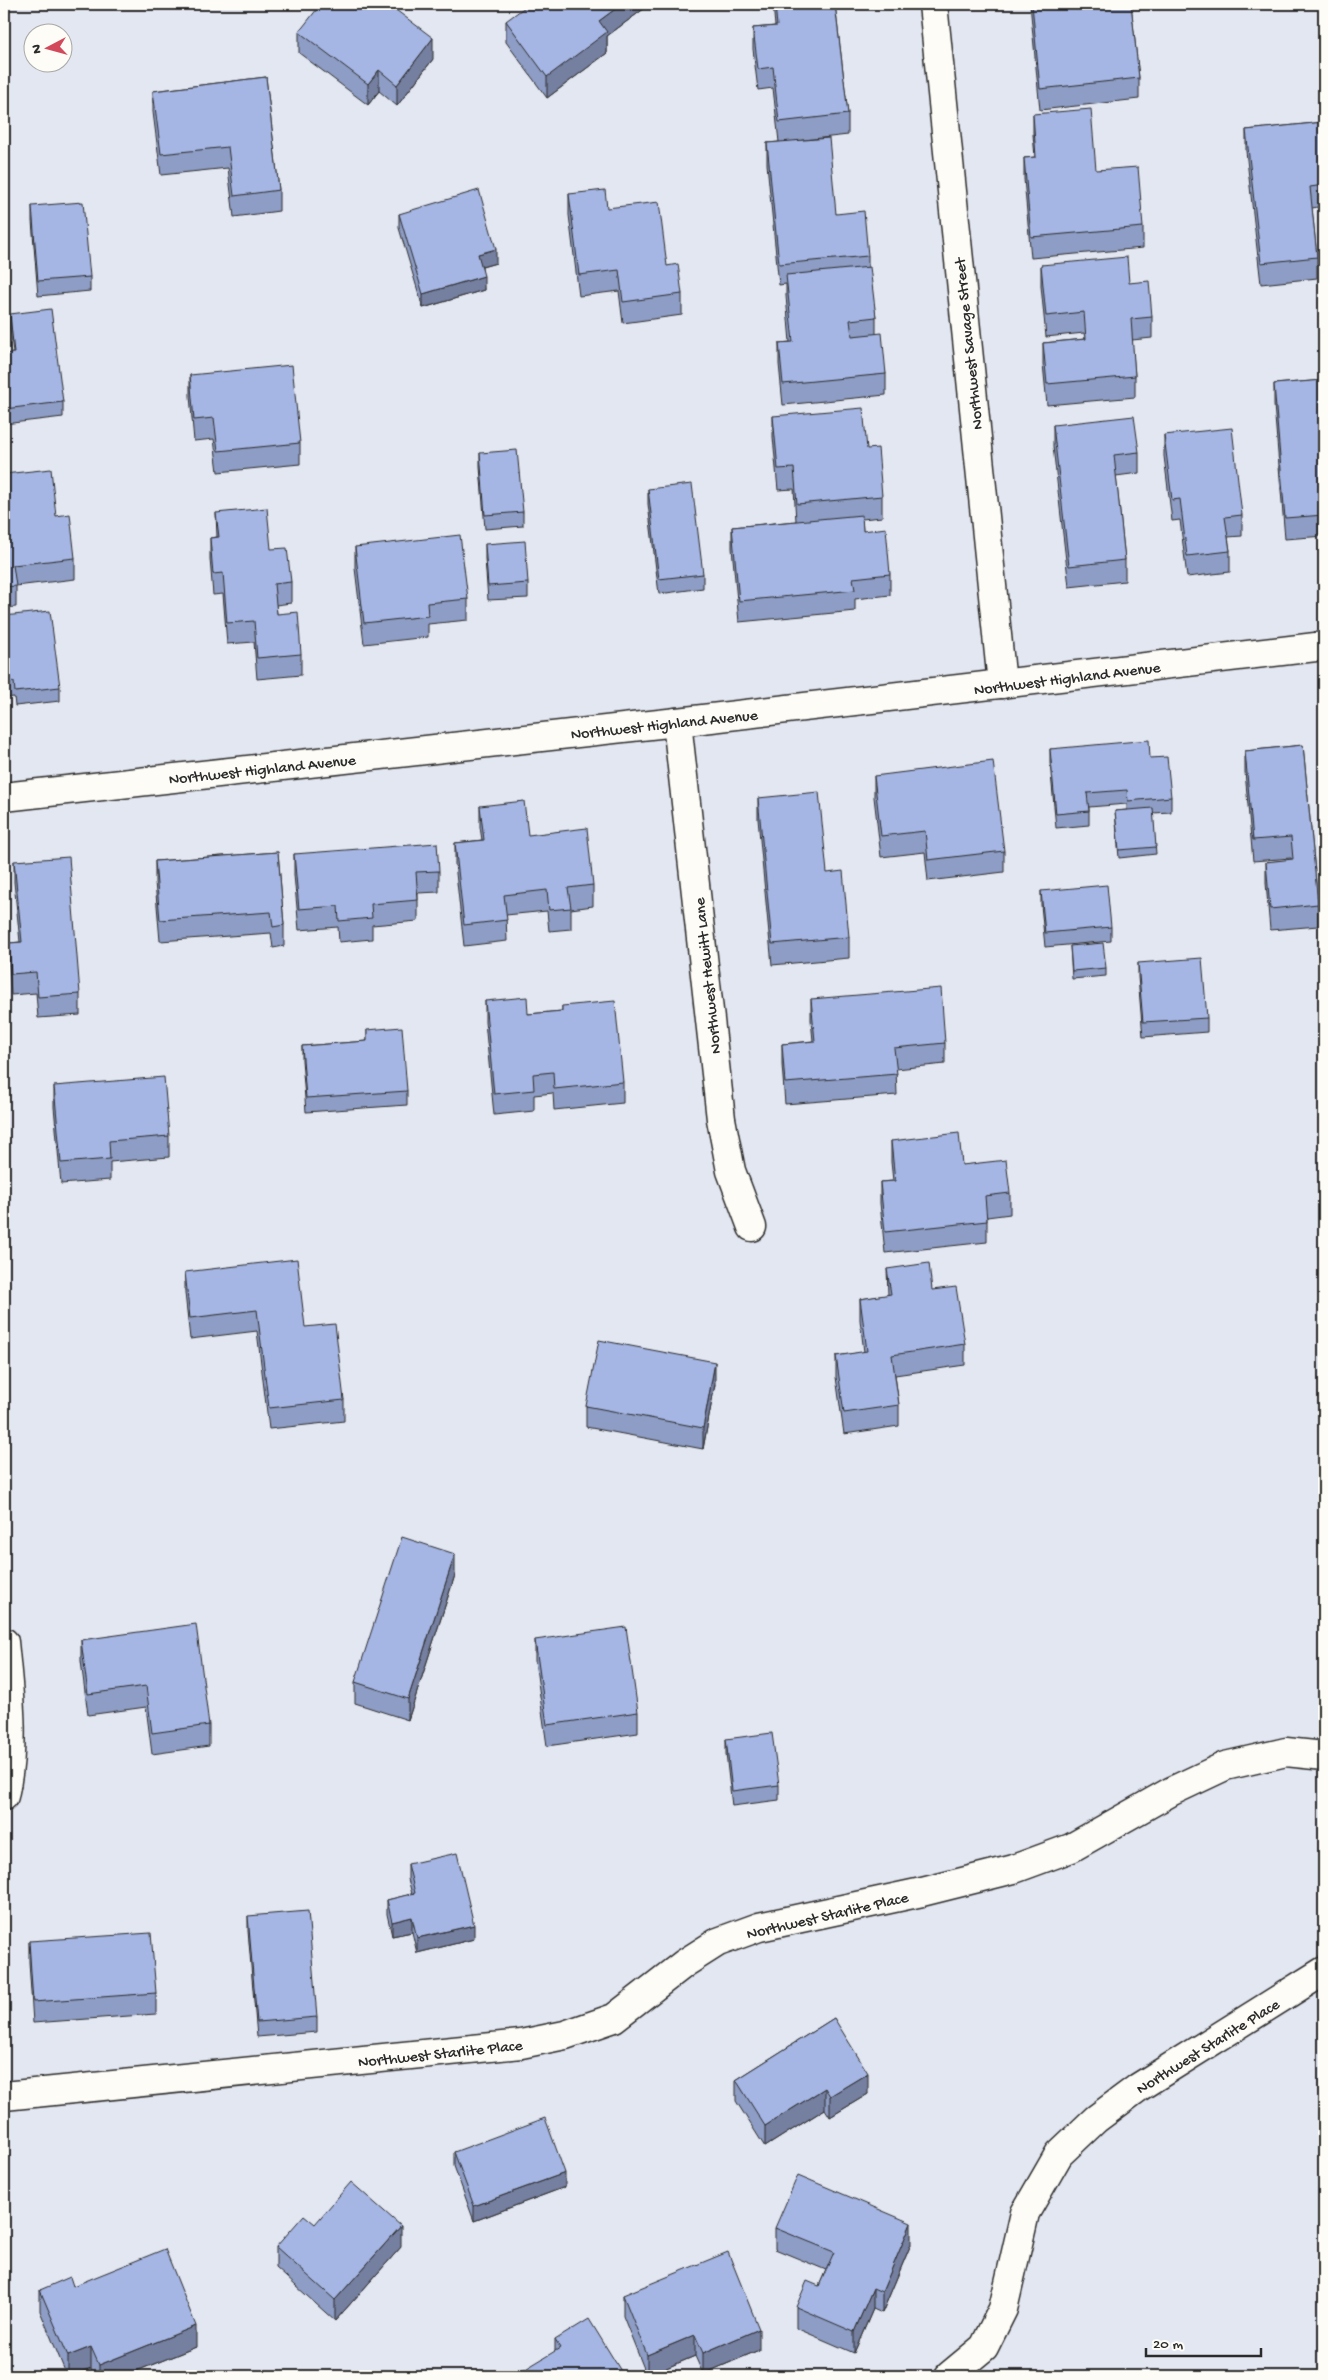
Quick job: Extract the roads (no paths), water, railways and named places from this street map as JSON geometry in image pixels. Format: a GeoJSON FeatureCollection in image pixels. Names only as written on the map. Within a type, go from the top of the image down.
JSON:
{"type":"FeatureCollection","features":[{"type":"Feature","properties":{"kind":"street","name":"Northwest Savage Street"},"geometry":{"type":"LineString","coordinates":[[933,4],[1002,684]]}},
{"type":"Feature","properties":{"kind":"street","name":"Northwest Highland Avenue"},"geometry":{"type":"LineString","coordinates":[[4,797],[677,722],[1324,646]]}},
{"type":"Feature","properties":{"kind":"street","name":"Northwest Hewitt Lane"},"geometry":{"type":"LineString","coordinates":[[677,722],[721,1119],[731,1171],[752,1227]]}},
{"type":"Feature","properties":{"kind":"street"},"geometry":{"type":"LineString","coordinates":[[4,1642],[10,1704],[9,1772],[4,1796]]}},
{"type":"Feature","properties":{"kind":"street","name":"Northwest Starlite Place"},"geometry":{"type":"LineString","coordinates":[[4,2096],[521,2044],[565,2035],[614,2018],[685,1963],[718,1942],[759,1927],[922,1892],[1014,1869],[1071,1848],[1172,1791],[1224,1766],[1286,1752],[1324,1756]]}},
{"type":"Feature","properties":{"kind":"street","name":"Northwest Starlite Place"},"geometry":{"type":"LineString","coordinates":[[949,2376],[984,2347],[1003,2309],[1025,2213],[1059,2154],[1096,2119],[1139,2087],[1324,1971]]}}]}
